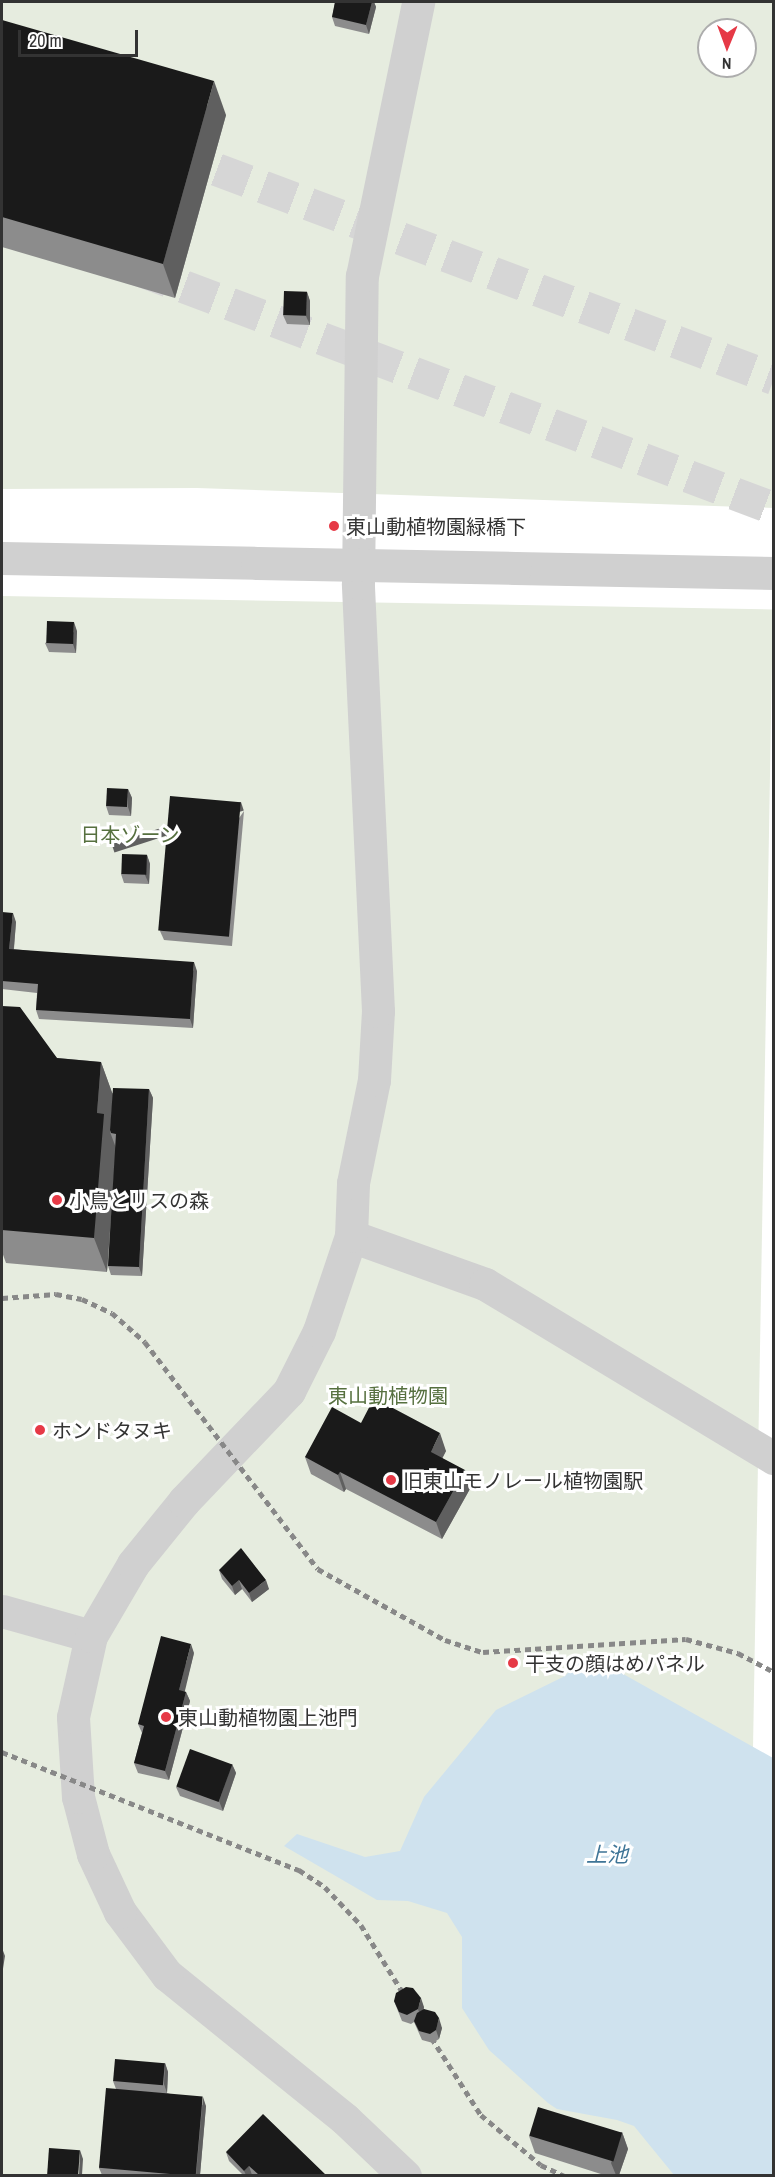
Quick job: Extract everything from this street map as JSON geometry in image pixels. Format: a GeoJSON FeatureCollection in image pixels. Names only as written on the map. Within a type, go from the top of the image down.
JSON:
{"type":"FeatureCollection","features":[{"type":"Feature","properties":{"kind":"street"},"geometry":{"type":"LineString","coordinates":[[405,2175],[345,2120],[167,1975],[120,1912],[93,1854],[78,1797],[73,1717],[91,1636],[133,1564],[184,1501],[289,1391],[319,1331],[351,1236],[354,1183],[374,1080],[378,1002],[358,583],[362,276],[418,2]]}},
{"type":"Feature","properties":{"kind":"street"},"geometry":{"type":"LineString","coordinates":[[2,558],[774,573]]}},
{"type":"Feature","properties":{"kind":"street"},"geometry":{"type":"LineString","coordinates":[[351,1236],[485,1284],[774,1458]]}},
{"type":"Feature","properties":{"kind":"street"},"geometry":{"type":"LineString","coordinates":[[2,1611],[91,1636]]}},
{"type":"Feature","properties":{"kind":"green space"},"geometry":{"type":"Polygon","coordinates":[[[2,2],[773,2],[773,508],[197,488],[2,489],[2,2]]]}},
{"type":"Feature","properties":{"kind":"green space","name":"東山動植物園"},"geometry":{"type":"Polygon","coordinates":[[[2,596],[773,609],[746,2176],[2,2175],[2,596]]]}},
{"type":"Feature","properties":{"kind":"water","name":"上池"},"geometry":{"type":"Polygon","coordinates":[[[582,1659],[600,1661],[773,1758],[773,2175],[674,2175],[634,2126],[617,2120],[557,2109],[548,2103],[489,2050],[462,2008],[462,1937],[447,1913],[408,1901],[377,1900],[284,1846],[297,1834],[365,1857],[400,1851],[424,1797],[496,1710],[565,1676],[582,1659]]]}},
{"type":"Feature","properties":{"kind":"building"},"geometry":{"type":"Polygon","coordinates":[[[335,2],[372,2],[366,25],[332,17],[335,2]]]}},
{"type":"Feature","properties":{"kind":"building"},"geometry":{"type":"Polygon","coordinates":[[[2,20],[214,81],[163,264],[2,217],[2,20]]]}},
{"type":"Feature","properties":{"kind":"building"},"geometry":{"type":"Polygon","coordinates":[[[284,291],[307,292],[306,316],[283,315],[284,291]]]}},
{"type":"Feature","properties":{"kind":"building"},"geometry":{"type":"Polygon","coordinates":[[[47,621],[74,622],[73,644],[46,643],[47,621]]]}},
{"type":"Feature","properties":{"kind":"building"},"geometry":{"type":"Polygon","coordinates":[[[107,788],[128,789],[127,807],[106,806],[107,788]]]}},
{"type":"Feature","properties":{"kind":"building"},"geometry":{"type":"Polygon","coordinates":[[[170,796],[241,802],[229,937],[158,930],[170,796]]]}},
{"type":"Feature","properties":{"kind":"building"},"geometry":{"type":"Polygon","coordinates":[[[122,854],[147,855],[146,875],[121,874],[122,854]]]}},
{"type":"Feature","properties":{"kind":"building"},"geometry":{"type":"Polygon","coordinates":[[[2,912],[13,913],[9,949],[194,962],[190,1019],[36,1010],[38,984],[2,981],[2,912]]]}},
{"type":"Feature","properties":{"kind":"building","name":"小鳥とリスの森"},"geometry":{"type":"Polygon","coordinates":[[[2,1006],[20,1007],[57,1058],[101,1062],[97,1113],[104,1114],[94,1238],[2,1230],[2,1006]]]}},
{"type":"Feature","properties":{"kind":"building"},"geometry":{"type":"Polygon","coordinates":[[[113,1088],[149,1089],[139,1267],[108,1266],[116,1134],[111,1133],[110,1130],[113,1088]]]}},
{"type":"Feature","properties":{"kind":"building","name":"旧東山モノレール植物園駅"},"geometry":{"type":"Polygon","coordinates":[[[374,1398],[440,1433],[431,1452],[465,1470],[436,1522],[340,1472],[338,1475],[305,1457],[332,1407],[361,1423],[374,1398]]]}},
{"type":"Feature","properties":{"kind":"building"},"geometry":{"type":"Polygon","coordinates":[[[241,1548],[266,1580],[249,1593],[239,1580],[232,1586],[219,1570],[241,1548]]]}},
{"type":"Feature","properties":{"kind":"building","name":"東山動植物園上池門"},"geometry":{"type":"Polygon","coordinates":[[[161,1636],[191,1644],[179,1690],[186,1692],[165,1771],[134,1763],[144,1726],[138,1724],[161,1636]]]}},
{"type":"Feature","properties":{"kind":"building"},"geometry":{"type":"Polygon","coordinates":[[[190,1749],[232,1764],[219,1802],[176,1787],[190,1749]]]}},
{"type":"Feature","properties":{"kind":"building"},"geometry":{"type":"Polygon","coordinates":[[[406,1987],[413,1988],[421,1998],[418,2009],[407,2015],[399,2012],[394,2001],[396,1993],[406,1987]]]}},
{"type":"Feature","properties":{"kind":"building"},"geometry":{"type":"Polygon","coordinates":[[[424,2009],[435,2012],[439,2018],[436,2030],[430,2034],[419,2031],[414,2021],[417,2013],[424,2009]]]}},
{"type":"Feature","properties":{"kind":"building"},"geometry":{"type":"Polygon","coordinates":[[[115,2059],[165,2063],[163,2085],[113,2081],[115,2059]]]}},
{"type":"Feature","properties":{"kind":"building"},"geometry":{"type":"Polygon","coordinates":[[[106,2088],[203,2096],[196,2176],[99,2168],[106,2088]]]}},
{"type":"Feature","properties":{"kind":"building"},"geometry":{"type":"Polygon","coordinates":[[[538,2107],[622,2133],[613,2161],[529,2136],[538,2107]]]}},
{"type":"Feature","properties":{"kind":"building"},"geometry":{"type":"Polygon","coordinates":[[[263,2114],[326,2175],[259,2175],[249,2166],[244,2171],[226,2152],[263,2114]]]}},
{"type":"Feature","properties":{"kind":"building"},"geometry":{"type":"Polygon","coordinates":[[[49,2148],[80,2150],[78,2176],[47,2174],[49,2148]]]}},
{"type":"Feature","properties":{"kind":"tunnel"},"geometry":{"type":"LineString","coordinates":[[171,152],[774,378]]}},
{"type":"Feature","properties":{"kind":"tunnel"},"geometry":{"type":"LineString","coordinates":[[138,269],[774,508]]}},
{"type":"Feature","properties":{"kind":"railway"},"geometry":{"type":"LineString","coordinates":[[2,1298],[56,1294],[82,1299],[112,1313],[145,1342],[318,1569],[445,1640],[483,1652],[686,1639],[738,1653],[774,1672]]}},
{"type":"Feature","properties":{"kind":"railway"},"geometry":{"type":"LineString","coordinates":[[2,1752],[299,1870],[325,1887],[361,1925],[410,2004]]}},
{"type":"Feature","properties":{"kind":"railway"},"geometry":{"type":"LineString","coordinates":[[426,2029],[481,2115],[541,2165],[565,2176]]}},
{"type":"Feature","properties":{"kind":"place","name":"東山動植物園緑橋下"},"geometry":{"type":"Point","coordinates":[334,526]}},
{"type":"Feature","properties":{"kind":"place","name":"小鳥とリスの森"},"geometry":{"type":"Point","coordinates":[57,1200]}},
{"type":"Feature","properties":{"kind":"place","name":"ホンドタヌキ"},"geometry":{"type":"Point","coordinates":[40,1430]}},
{"type":"Feature","properties":{"kind":"place","name":"旧東山モノレール植物園駅"},"geometry":{"type":"Point","coordinates":[391,1480]}},
{"type":"Feature","properties":{"kind":"place","name":"干支の顔はめパネル"},"geometry":{"type":"Point","coordinates":[513,1663]}},
{"type":"Feature","properties":{"kind":"place","name":"東山動植物園上池門"},"geometry":{"type":"Point","coordinates":[166,1717]}},
{"type":"Feature","properties":{"kind":"park label","name":"日本ゾーン"},"geometry":{"type":"Point","coordinates":[130,834]}}]}
